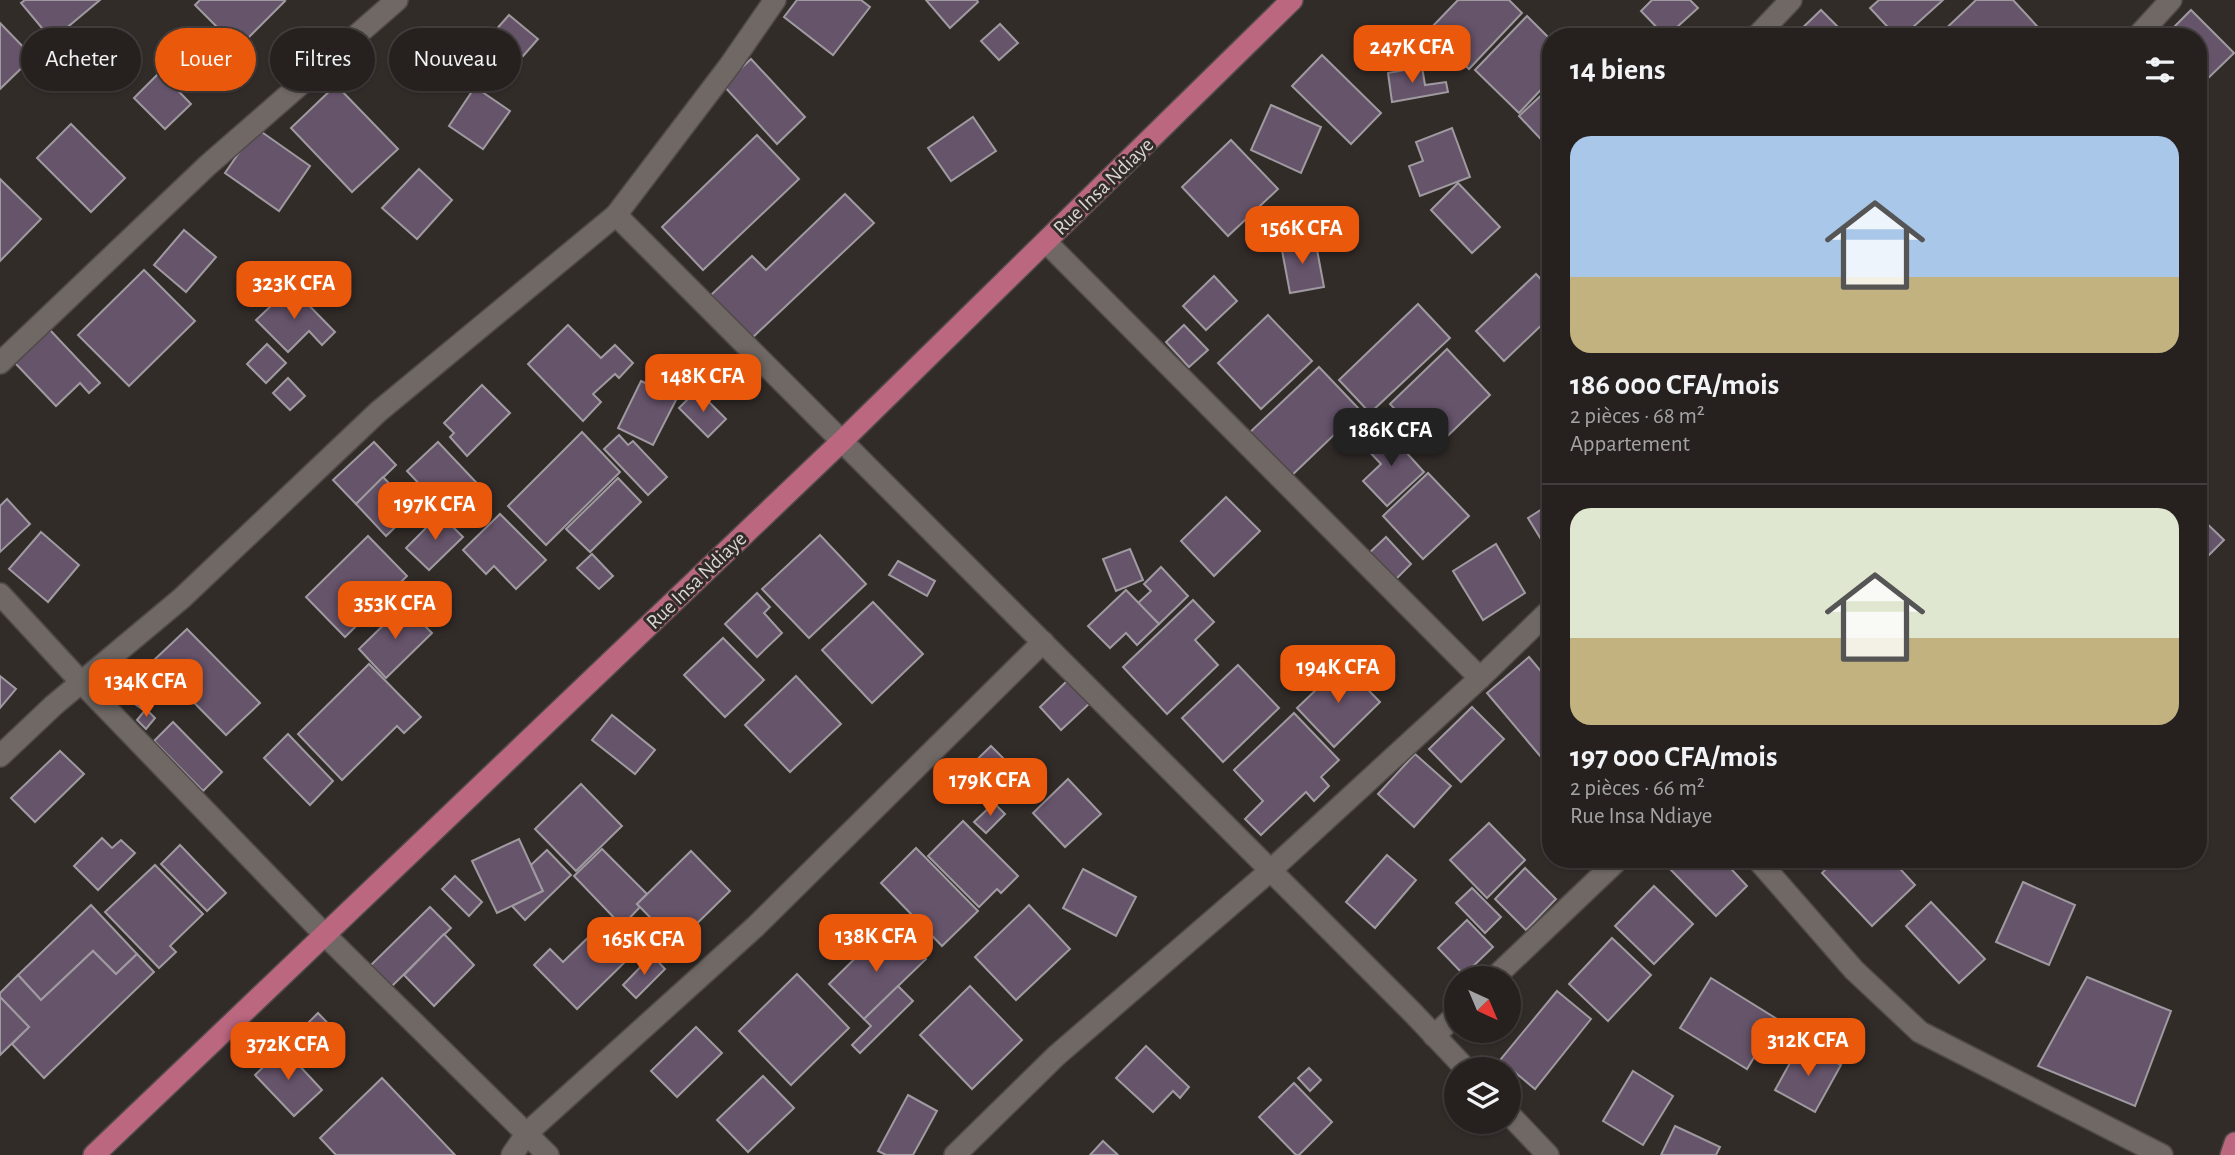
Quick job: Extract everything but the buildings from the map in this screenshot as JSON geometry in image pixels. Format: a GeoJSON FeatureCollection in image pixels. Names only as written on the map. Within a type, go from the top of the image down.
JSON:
{"type":"FeatureCollection","features":[{"type":"Feature","properties":{"kind":"main road","name":"Rue Insa Ndiaye"},"geometry":{"type":"LineString","coordinates":[[94,1155],[842,441],[1292,0]]}},
{"type":"Feature","properties":{"kind":"main road"},"geometry":{"type":"LineString","coordinates":[[2231,1155],[2235,1143]]}},
{"type":"Feature","properties":{"kind":"street"},"geometry":{"type":"LineString","coordinates":[[0,363],[208,165],[397,0]]}},
{"type":"Feature","properties":{"kind":"street"},"geometry":{"type":"LineString","coordinates":[[0,756],[81,682],[182,598],[378,412],[616,215],[730,65],[775,0]]}},
{"type":"Feature","properties":{"kind":"street"},"geometry":{"type":"LineString","coordinates":[[1765,28],[1791,0]]}},
{"type":"Feature","properties":{"kind":"street"},"geometry":{"type":"LineString","coordinates":[[2145,28],[2171,0]]}},
{"type":"Feature","properties":{"kind":"street"},"geometry":{"type":"LineString","coordinates":[[616,215],[1454,1057]]}},
{"type":"Feature","properties":{"kind":"street"},"geometry":{"type":"LineString","coordinates":[[1046,242],[1480,678]]}},
{"type":"Feature","properties":{"kind":"street"},"geometry":{"type":"LineString","coordinates":[[0,594],[325,935],[548,1155]]}},
{"type":"Feature","properties":{"kind":"street"},"geometry":{"type":"LineString","coordinates":[[955,1155],[1056,1056],[1271,870],[1542,618]]}},
{"type":"Feature","properties":{"kind":"street"},"geometry":{"type":"LineString","coordinates":[[512,1155],[527,1133],[755,927],[1043,642]]}},
{"type":"Feature","properties":{"kind":"street"},"geometry":{"type":"LineString","coordinates":[[1507,966],[1610,868]]}},
{"type":"Feature","properties":{"kind":"street"},"geometry":{"type":"LineString","coordinates":[[1765,868],[1854,970],[1920,1032],[2162,1155]]}},
{"type":"Feature","properties":{"kind":"street"},"geometry":{"type":"LineString","coordinates":[[1434,1036],[1444,1026]]}},
{"type":"Feature","properties":{"kind":"street"},"geometry":{"type":"LineString","coordinates":[[1521,1127],[1548,1155]]}}]}
